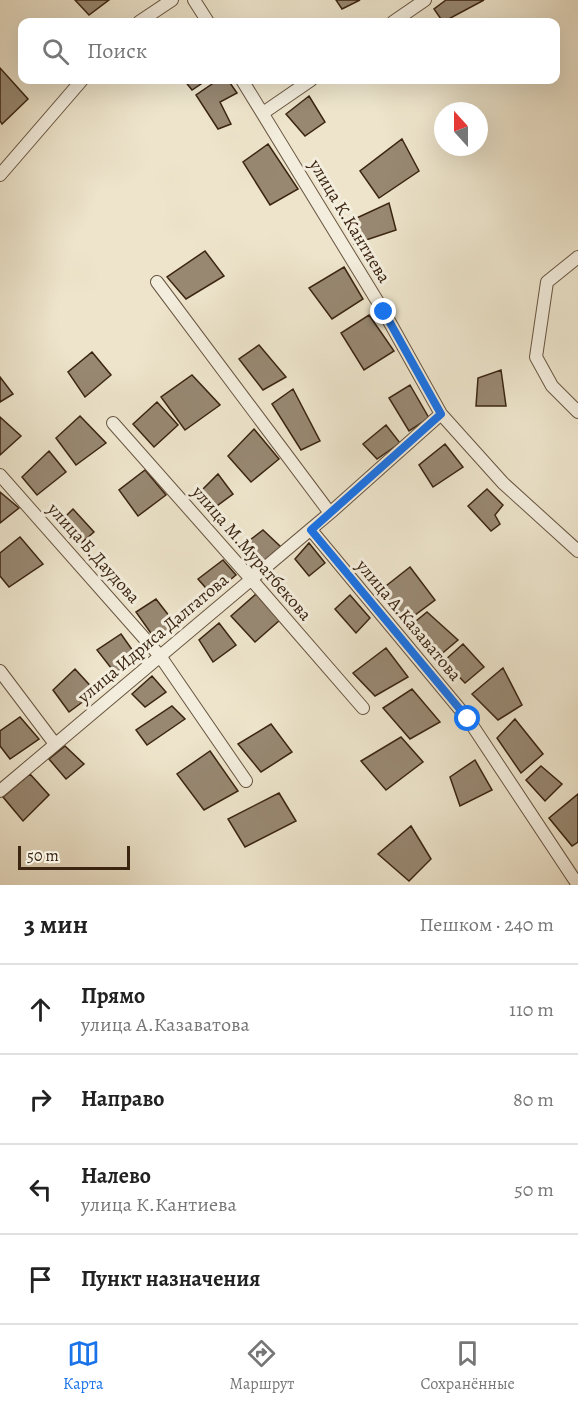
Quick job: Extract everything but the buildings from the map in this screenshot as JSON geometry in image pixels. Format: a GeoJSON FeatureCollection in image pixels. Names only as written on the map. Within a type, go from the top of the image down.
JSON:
{"type":"FeatureCollection","features":[{"type":"Feature","properties":{"kind":"street"},"geometry":{"type":"LineString","coordinates":[[145,18],[172,0]]}},
{"type":"Feature","properties":{"kind":"street"},"geometry":{"type":"LineString","coordinates":[[194,0],[205,18]]}},
{"type":"Feature","properties":{"kind":"street"},"geometry":{"type":"LineString","coordinates":[[399,18],[425,0]]}},
{"type":"Feature","properties":{"kind":"street"},"geometry":{"type":"LineString","coordinates":[[0,175],[79,84]]}},
{"type":"Feature","properties":{"kind":"street","name":"улица К.Кантиева"},"geometry":{"type":"LineString","coordinates":[[245,84],[384,312],[441,414],[503,483],[578,551]]}},
{"type":"Feature","properties":{"kind":"street"},"geometry":{"type":"LineString","coordinates":[[263,113],[305,84]]}},
{"type":"Feature","properties":{"kind":"street"},"geometry":{"type":"LineString","coordinates":[[578,257],[547,282],[536,357],[552,386],[578,412]]}},
{"type":"Feature","properties":{"kind":"street"},"geometry":{"type":"LineString","coordinates":[[158,282],[330,513]]}},
{"type":"Feature","properties":{"kind":"street","name":"улица Идриса Далгатова"},"geometry":{"type":"LineString","coordinates":[[0,790],[311,530],[441,414]]}},
{"type":"Feature","properties":{"kind":"street","name":"улица М.Муратбекова"},"geometry":{"type":"LineString","coordinates":[[113,423],[363,708]]}},
{"type":"Feature","properties":{"kind":"street","name":"улица Б.Даудова"},"geometry":{"type":"LineString","coordinates":[[0,475],[160,656],[246,781]]}},
{"type":"Feature","properties":{"kind":"street","name":"улица А.Казаватова"},"geometry":{"type":"LineString","coordinates":[[311,530],[468,719],[578,885]]}},
{"type":"Feature","properties":{"kind":"street"},"geometry":{"type":"LineString","coordinates":[[0,671],[55,744]]}},
{"type":"Feature","properties":{"kind":"route"},"geometry":{"type":"LineString","coordinates":[[384,312],[441,414],[311,530],[468,719]]}}]}
